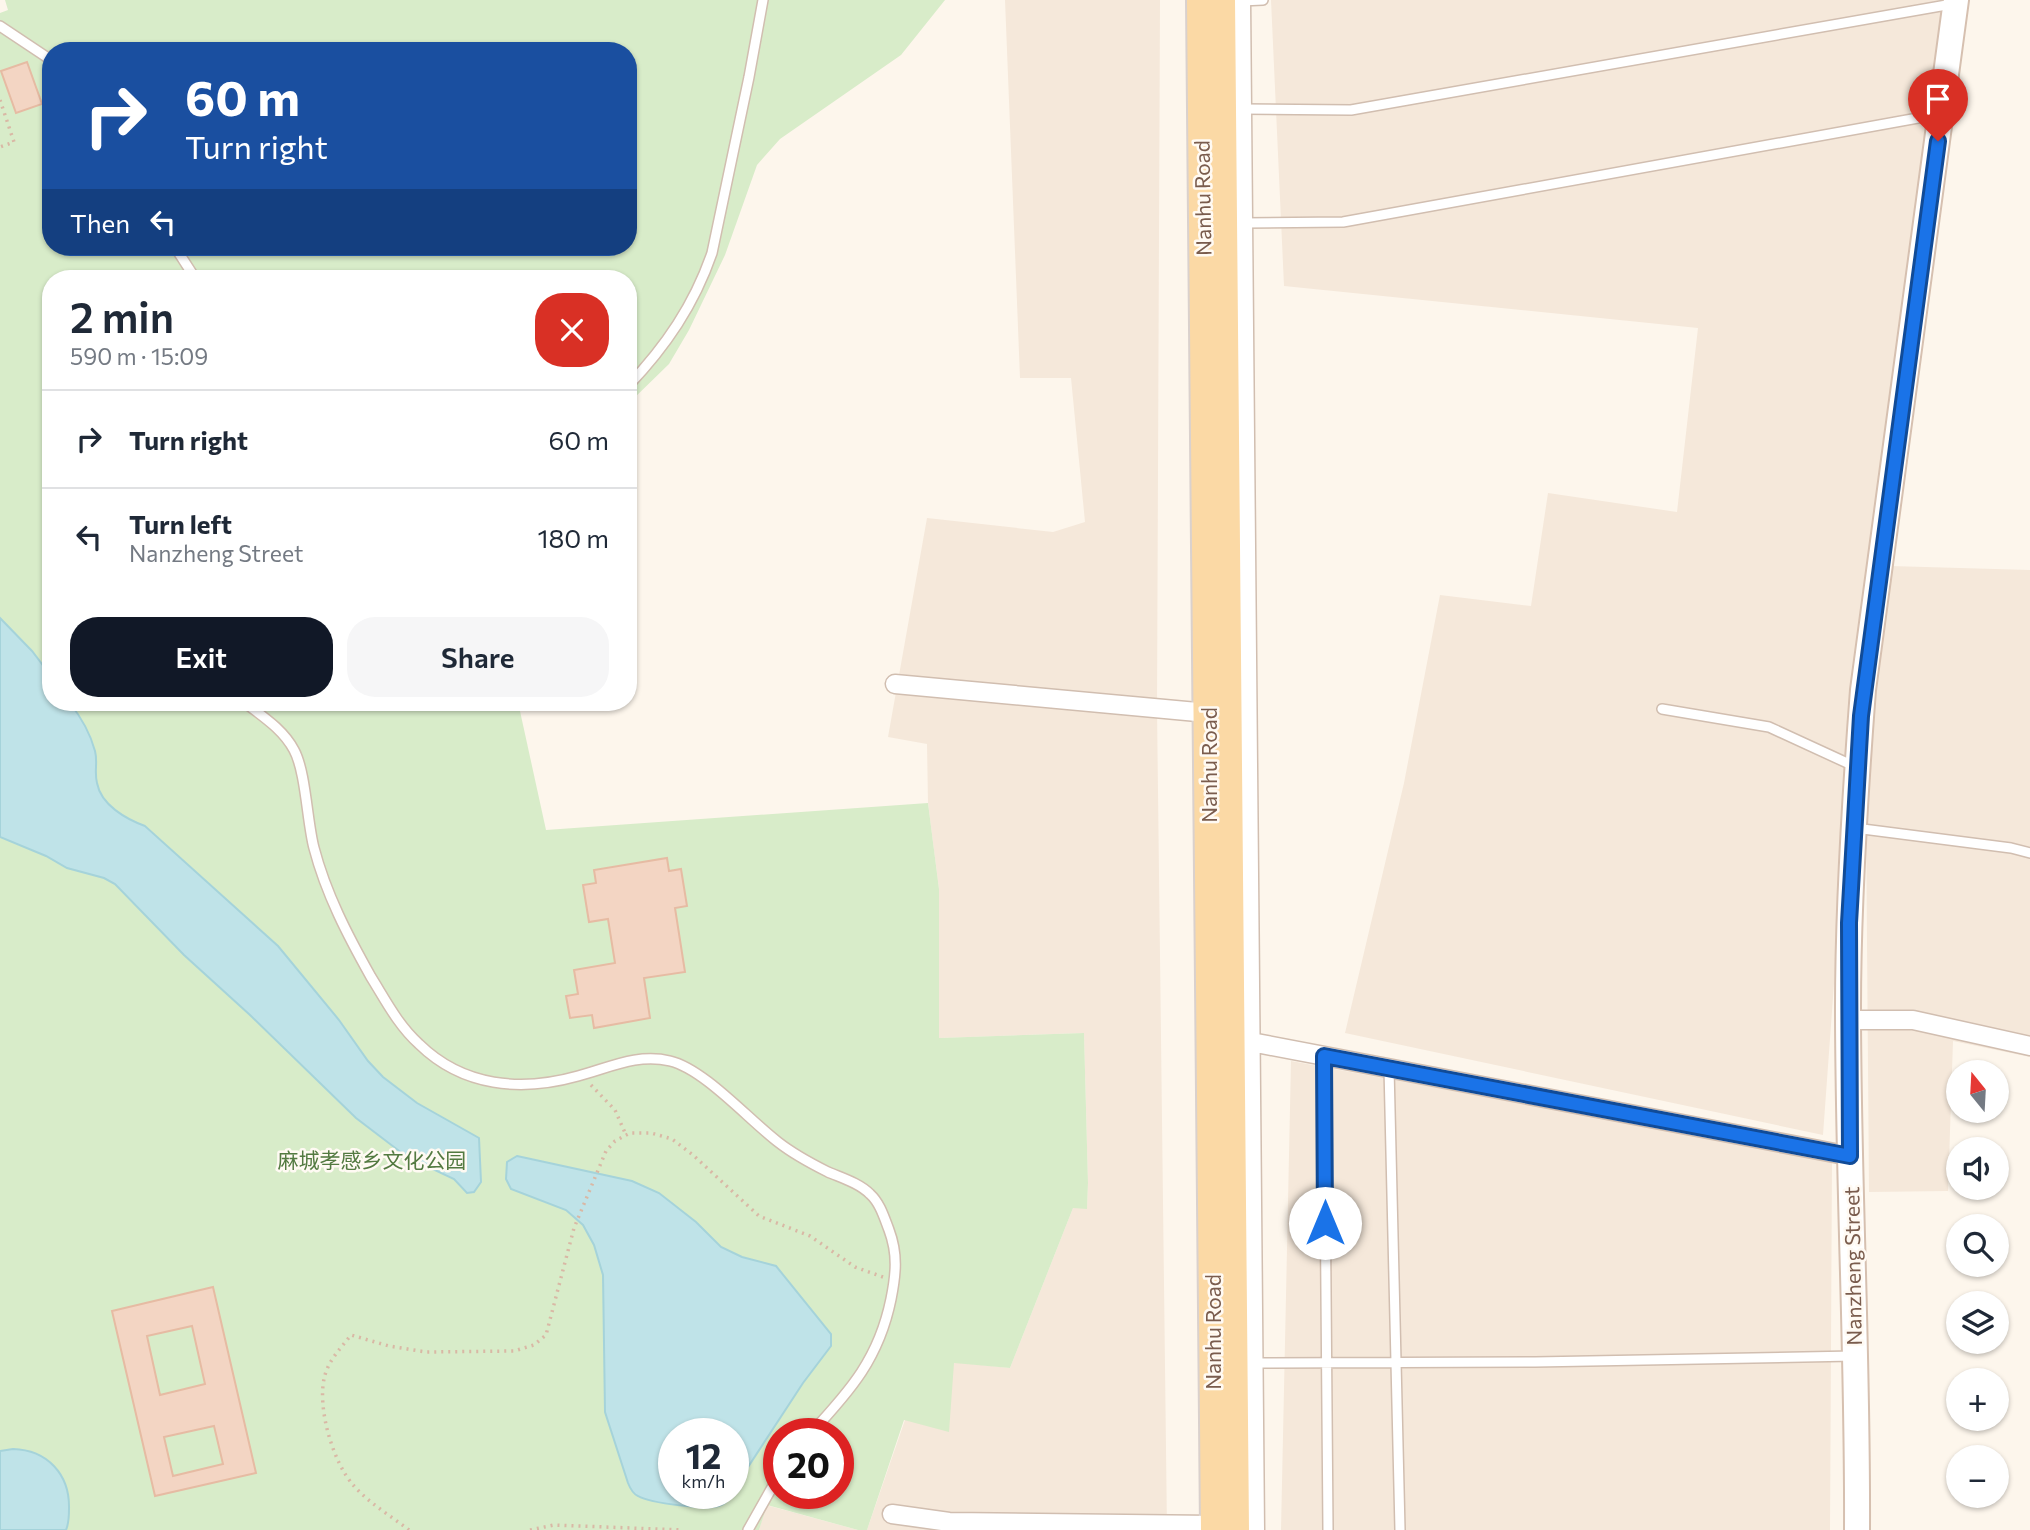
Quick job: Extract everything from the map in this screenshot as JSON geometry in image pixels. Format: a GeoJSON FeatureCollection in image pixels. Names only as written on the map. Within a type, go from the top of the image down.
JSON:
{"type":"FeatureCollection","features":[{"type":"Feature","properties":{"kind":"main road","name":"Nanhu Road"},"geometry":{"type":"LineString","coordinates":[[1200,0],[1221,1528]]}},
{"type":"Feature","properties":{"kind":"main road","name":"Nanhu Road"},"geometry":{"type":"LineString","coordinates":[[1221,1528],[1222,0]]}},
{"type":"Feature","properties":{"kind":"street"},"geometry":{"type":"LineString","coordinates":[[1241,0],[1255,1530]]}},
{"type":"Feature","properties":{"kind":"street","name":"Nanzheng Street"},"geometry":{"type":"LineString","coordinates":[[1857,1530],[1848,1020],[1853,828],[1865,676],[1956,2]]}},
{"type":"Feature","properties":{"kind":"street"},"geometry":{"type":"LineString","coordinates":[[895,684],[1208,713]]}},
{"type":"Feature","properties":{"kind":"street"},"geometry":{"type":"LineString","coordinates":[[1848,1020],[1913,1020],[2030,1046]]}},
{"type":"Feature","properties":{"kind":"street"},"geometry":{"type":"LineString","coordinates":[[1251,1042],[1850,1156]]}},
{"type":"Feature","properties":{"kind":"street"},"geometry":{"type":"LineString","coordinates":[[892,1514],[923,1524],[949,1522],[1221,1528]]}},
{"type":"Feature","properties":{"kind":"lane"},"geometry":{"type":"LineString","coordinates":[[637,376],[667,342],[694,298],[712,253],[763,0]]}},
{"type":"Feature","properties":{"kind":"lane"},"geometry":{"type":"LineString","coordinates":[[1241,0],[1263,0]]}},
{"type":"Feature","properties":{"kind":"lane"},"geometry":{"type":"LineString","coordinates":[[1242,109],[1351,110],[1956,2]]}},
{"type":"Feature","properties":{"kind":"lane"},"geometry":{"type":"LineString","coordinates":[[0,26],[42,54]]}},
{"type":"Feature","properties":{"kind":"lane"},"geometry":{"type":"LineString","coordinates":[[1244,223],[1343,222],[1942,114]]}},
{"type":"Feature","properties":{"kind":"lane"},"geometry":{"type":"LineString","coordinates":[[1662,709],[1769,727],[1857,768]]}},
{"type":"Feature","properties":{"kind":"lane"},"geometry":{"type":"LineString","coordinates":[[255,711],[278,729],[295,751],[314,848],[327,889],[359,955],[395,1017],[408,1034],[439,1060],[492,1084],[546,1083],[616,1063],[640,1059],[668,1060],[694,1071],[780,1144],[824,1170],[859,1185],[874,1198],[891,1234],[897,1271],[895,1281],[884,1330],[867,1366],[844,1398],[825,1418]]}},
{"type":"Feature","properties":{"kind":"lane"},"geometry":{"type":"LineString","coordinates":[[1853,828],[2011,848],[2030,853]]}},
{"type":"Feature","properties":{"kind":"lane"},"geometry":{"type":"LineString","coordinates":[[1324,1056],[1328,1530]]}},
{"type":"Feature","properties":{"kind":"lane"},"geometry":{"type":"LineString","coordinates":[[1388,1068],[1400,1530]]}},
{"type":"Feature","properties":{"kind":"lane"},"geometry":{"type":"LineString","coordinates":[[1254,1363],[1854,1356]]}},
{"type":"Feature","properties":{"kind":"lane"},"geometry":{"type":"LineString","coordinates":[[748,1530],[763,1503]]}},
{"type":"Feature","properties":{"kind":"path"},"geometry":{"type":"LineString","coordinates":[[0,100],[14,142],[0,147]]}},
{"type":"Feature","properties":{"kind":"path"},"geometry":{"type":"LineString","coordinates":[[586,1073],[591,1086],[615,1110],[626,1135]]}},
{"type":"Feature","properties":{"kind":"path"},"geometry":{"type":"LineString","coordinates":[[409,1530],[364,1496],[345,1474],[337,1459],[322,1395],[331,1361],[351,1335],[389,1346],[426,1352],[514,1351],[534,1345],[546,1335],[573,1228],[607,1151],[615,1141],[626,1135],[651,1133],[672,1139],[759,1216],[810,1236],[855,1267],[895,1281]]}},
{"type":"Feature","properties":{"kind":"path"},"geometry":{"type":"LineString","coordinates":[[530,1530],[554,1525],[682,1530]]}},
{"type":"Feature","properties":{"kind":"shaded area"},"geometry":{"type":"Polygon","coordinates":[[[1005,0],[1160,0],[1157,709],[1167,1530],[867,1530],[905,1420],[954,1362],[1010,1368],[1073,1208],[1087,1208],[1084,1033],[939,1038],[939,889],[928,803],[927,744],[888,737],[927,518],[1053,532],[1085,522],[1071,378],[1020,378],[1005,0]]]}},
{"type":"Feature","properties":{"kind":"shaded area"},"geometry":{"type":"Polygon","coordinates":[[[1271,0],[1943,0],[1902,347],[1845,760],[1839,915],[1823,1135],[1345,1033],[1404,783],[1440,595],[1531,606],[1548,493],[1677,512],[1698,328],[1284,286],[1271,0]]]}},
{"type":"Feature","properties":{"kind":"shaded area"},"geometry":{"type":"Polygon","coordinates":[[[1890,566],[2030,570],[2030,1057],[1953,1041],[1952,1060],[1946,1060],[1946,1124],[1950,1124],[1950,1137],[1946,1137],[1946,1191],[1869,1192],[1866,816],[1877,646],[1890,566]]]}},
{"type":"Feature","properties":{"kind":"shaded area"},"geometry":{"type":"Polygon","coordinates":[[[1291,1061],[1832,1161],[1830,1530],[1281,1530],[1291,1061]]]}},
{"type":"Feature","properties":{"kind":"shaded area"},"geometry":{"type":"Polygon","coordinates":[[[765,1509],[781,1509],[858,1530],[759,1530],[765,1509]]]}},
{"type":"Feature","properties":{"kind":"green space","name":"麻城孝感乡文化公园"},"geometry":{"type":"Polygon","coordinates":[[[5,0],[945,0],[901,55],[780,139],[757,165],[725,255],[689,330],[669,364],[637,395],[637,270],[42,270],[42,711],[520,711],[546,830],[928,803],[939,889],[939,1038],[1084,1033],[1087,1209],[1073,1208],[1010,1368],[954,1363],[949,1432],[904,1420],[867,1530],[858,1530],[782,1509],[854,1509],[854,1418],[763,1418],[763,1509],[766,1509],[759,1530],[0,1530],[0,13],[8,10],[5,0]]]}},
{"type":"Feature","properties":{"kind":"water"},"geometry":{"type":"Polygon","coordinates":[[[0,618],[42,664],[42,711],[75,711],[81,719],[95,751],[99,791],[109,804],[145,826],[278,946],[383,1077],[417,1103],[479,1138],[481,1182],[474,1192],[467,1193],[454,1179],[407,1157],[356,1118],[184,955],[115,884],[104,878],[67,868],[0,837],[0,618]]]}},
{"type":"Feature","properties":{"kind":"water"},"geometry":{"type":"Polygon","coordinates":[[[517,1156],[632,1181],[659,1193],[696,1222],[721,1247],[742,1257],[776,1266],[831,1334],[831,1346],[780,1418],[763,1418],[763,1444],[749,1466],[749,1418],[658,1418],[658,1502],[638,1496],[631,1489],[605,1412],[603,1275],[594,1245],[583,1225],[566,1210],[511,1189],[506,1179],[507,1162],[517,1156]]]}},
{"type":"Feature","properties":{"kind":"water"},"geometry":{"type":"Polygon","coordinates":[[[25,1450],[46,1459],[61,1475],[68,1496],[69,1517],[66,1530],[0,1530],[0,1451],[25,1450]]]}},
{"type":"Feature","properties":{"kind":"building"},"geometry":{"type":"Polygon","coordinates":[[[27,62],[42,104],[16,113],[1,71],[27,62]]]}},
{"type":"Feature","properties":{"kind":"building"},"geometry":{"type":"Polygon","coordinates":[[[667,858],[669,871],[681,869],[687,906],[675,908],[685,972],[644,978],[650,1018],[594,1028],[592,1015],[570,1018],[566,996],[578,994],[574,970],[615,963],[608,919],[589,922],[583,885],[596,883],[594,870],[667,858]]]}},
{"type":"Feature","properties":{"kind":"building"},"geometry":{"type":"Polygon","coordinates":[[[213,1287],[256,1473],[155,1496],[112,1311],[213,1287]],[[192,1326],[147,1336],[160,1395],[205,1384],[192,1326]],[[214,1426],[164,1437],[173,1476],[223,1464],[214,1426]]]}},
{"type":"Feature","properties":{"kind":"route"},"geometry":{"type":"LineString","coordinates":[[1325,1223],[1324,1056],[1850,1156],[1849,923],[1863,690],[1938,141]]}}]}
